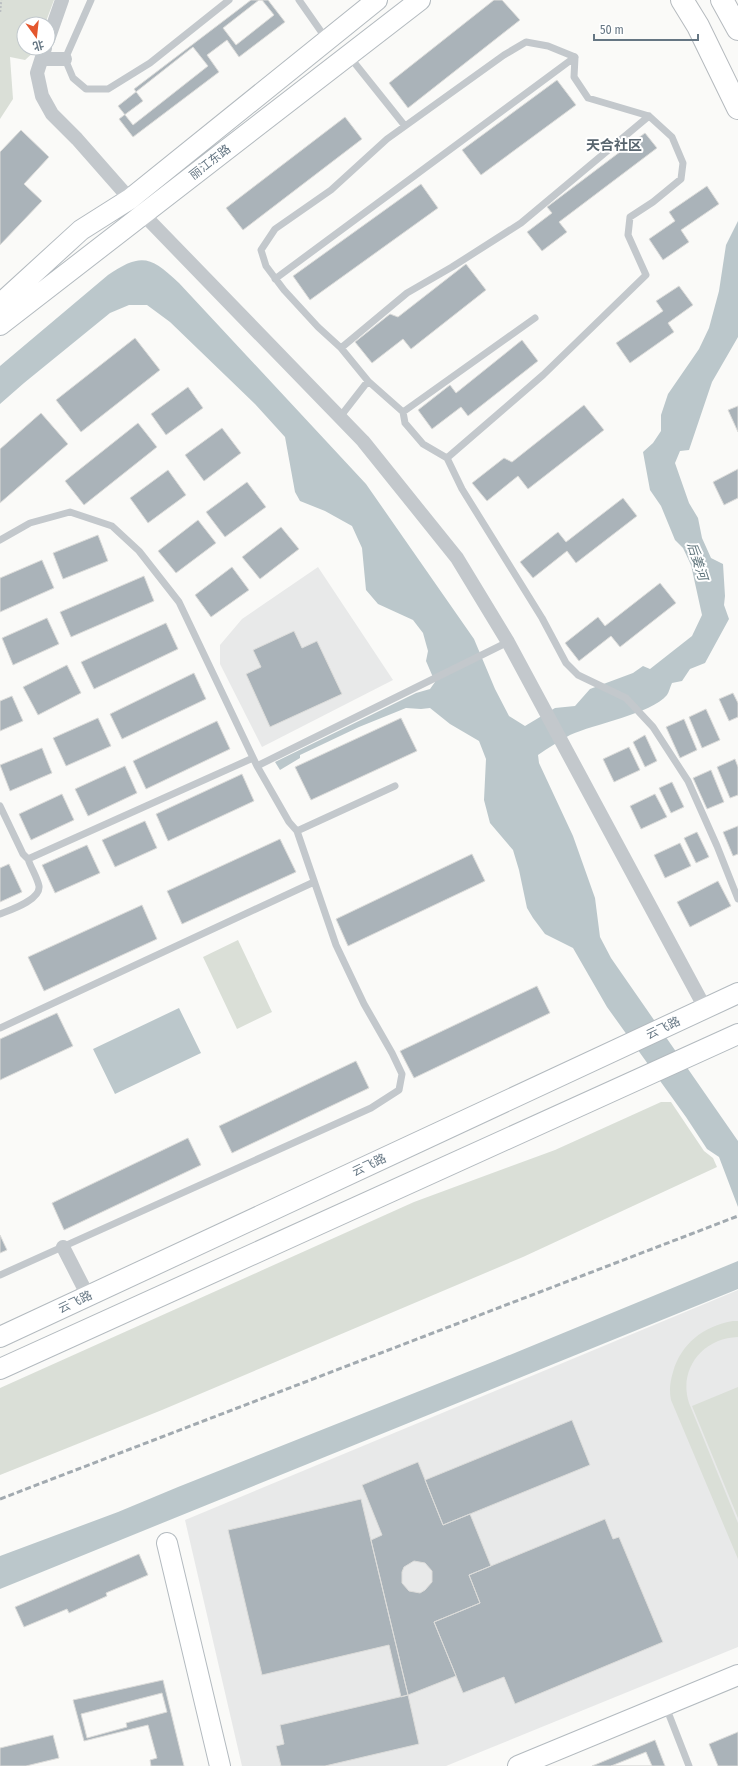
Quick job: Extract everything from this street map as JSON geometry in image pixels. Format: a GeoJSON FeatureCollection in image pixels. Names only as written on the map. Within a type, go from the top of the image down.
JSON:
{"type":"FeatureCollection","features":[{"type":"Feature","properties":{"kind":"main road","name":"丽江东路"},"geometry":{"type":"LineString","coordinates":[[0,304],[81,230],[130,199],[377,0]]}},
{"type":"Feature","properties":{"kind":"main road","name":"丽江东路"},"geometry":{"type":"LineString","coordinates":[[0,324],[420,0]]}},
{"type":"Feature","properties":{"kind":"main road"},"geometry":{"type":"LineString","coordinates":[[682,0],[698,26],[738,108]]}},
{"type":"Feature","properties":{"kind":"main road"},"geometry":{"type":"LineString","coordinates":[[722,0],[738,29]]}},
{"type":"Feature","properties":{"kind":"main road","name":"云飞路"},"geometry":{"type":"LineString","coordinates":[[0,1338],[738,993]]}},
{"type":"Feature","properties":{"kind":"main road"},"geometry":{"type":"LineString","coordinates":[[0,1369],[738,1034]]}},
{"type":"Feature","properties":{"kind":"main road"},"geometry":{"type":"LineString","coordinates":[[167,1543],[220,1766]]}},
{"type":"Feature","properties":{"kind":"main road"},"geometry":{"type":"LineString","coordinates":[[518,1766],[738,1675]]}},
{"type":"Feature","properties":{"kind":"street"},"geometry":{"type":"LineString","coordinates":[[56,17],[62,0]]}},
{"type":"Feature","properties":{"kind":"street"},"geometry":{"type":"LineString","coordinates":[[43,56],[37,73],[42,96],[52,114],[77,139],[143,214],[363,441],[457,558],[508,642],[578,772],[696,1012]]}},
{"type":"Feature","properties":{"kind":"street"},"geometry":{"type":"LineString","coordinates":[[54,56],[65,59]]}},
{"type":"Feature","properties":{"kind":"street"},"geometry":{"type":"LineString","coordinates":[[63,1247],[88,1296]]}},
{"type":"Feature","properties":{"kind":"lane"},"geometry":{"type":"LineString","coordinates":[[90,0],[65,59],[74,78],[86,89],[108,89],[150,63],[229,0]]}},
{"type":"Feature","properties":{"kind":"lane"},"geometry":{"type":"LineString","coordinates":[[299,0],[327,40]]}},
{"type":"Feature","properties":{"kind":"lane"},"geometry":{"type":"LineString","coordinates":[[575,57],[548,46],[526,42],[504,55],[387,139],[331,190],[275,229],[261,250],[266,266],[275,279],[318,327],[341,348],[368,381],[403,412],[405,423],[423,444],[447,458],[462,489],[542,618],[566,663],[578,675],[626,698],[653,727],[688,781],[717,846],[738,899]]}},
{"type":"Feature","properties":{"kind":"lane"},"geometry":{"type":"LineString","coordinates":[[349,55],[405,126]]}},
{"type":"Feature","properties":{"kind":"lane"},"geometry":{"type":"LineString","coordinates":[[447,458],[543,375],[646,275],[628,235],[630,217],[653,202],[681,179],[683,163],[672,137],[649,116],[588,98],[574,77],[575,57]]}},
{"type":"Feature","properties":{"kind":"lane"},"geometry":{"type":"LineString","coordinates":[[275,279],[575,57]]}},
{"type":"Feature","properties":{"kind":"lane"},"geometry":{"type":"LineString","coordinates":[[341,348],[407,293],[452,267],[521,223],[649,116]]}},
{"type":"Feature","properties":{"kind":"lane"},"geometry":{"type":"LineString","coordinates":[[403,412],[535,318]]}},
{"type":"Feature","properties":{"kind":"lane"},"geometry":{"type":"LineString","coordinates":[[340,417],[368,381]]}},
{"type":"Feature","properties":{"kind":"lane"},"geometry":{"type":"LineString","coordinates":[[0,540],[30,524],[70,512],[112,526],[140,551],[179,602],[257,766],[289,822],[297,831],[336,945],[364,1004],[392,1053],[402,1074],[399,1090],[371,1108],[0,1275]]}},
{"type":"Feature","properties":{"kind":"lane"},"geometry":{"type":"LineString","coordinates":[[257,766],[508,642]]}},
{"type":"Feature","properties":{"kind":"lane"},"geometry":{"type":"LineString","coordinates":[[28,859],[253,758]]}},
{"type":"Feature","properties":{"kind":"lane"},"geometry":{"type":"LineString","coordinates":[[297,831],[395,786]]}},
{"type":"Feature","properties":{"kind":"lane"},"geometry":{"type":"LineString","coordinates":[[0,806],[23,854],[28,859],[39,887],[38,894],[31,900],[0,914]]}},
{"type":"Feature","properties":{"kind":"lane"},"geometry":{"type":"LineString","coordinates":[[0,1028],[314,882]]}},
{"type":"Feature","properties":{"kind":"lane"},"geometry":{"type":"LineString","coordinates":[[665,1705],[690,1766]]}},
{"type":"Feature","properties":{"kind":"path"},"geometry":{"type":"LineString","coordinates":[[0,12],[1,0]]}},
{"type":"Feature","properties":{"kind":"shaded area"},"geometry":{"type":"Polygon","coordinates":[[[0,0],[54,0],[48,16],[16,16],[16,56],[29,56],[25,60],[10,57],[13,99],[0,119],[0,0]]]}},
{"type":"Feature","properties":{"kind":"shaded area"},"geometry":{"type":"Polygon","coordinates":[[[318,567],[393,680],[262,747],[220,664],[220,645],[242,619],[318,567]]]}},
{"type":"Feature","properties":{"kind":"shaded area"},"geometry":{"type":"Polygon","coordinates":[[[238,940],[272,1012],[237,1029],[203,957],[238,940]]]}},
{"type":"Feature","properties":{"kind":"shaded area"},"geometry":{"type":"Polygon","coordinates":[[[661,1102],[671,1102],[704,1151],[713,1158],[717,1167],[523,1257],[162,1410],[0,1475],[0,1388],[414,1202],[555,1150],[661,1102]]]}},
{"type":"Feature","properties":{"kind":"shaded area"},"geometry":{"type":"Polygon","coordinates":[[[738,1290],[738,1647],[446,1766],[242,1766],[185,1520],[738,1290]]]}},
{"type":"Feature","properties":{"kind":"shaded area"},"geometry":{"type":"Polygon","coordinates":[[[738,1321],[738,1337],[725,1339],[704,1349],[690,1367],[687,1378],[687,1390],[689,1403],[738,1523],[738,1559],[671,1400],[670,1389],[672,1376],[677,1362],[688,1345],[703,1332],[712,1327],[738,1321]]]}},
{"type":"Feature","properties":{"kind":"shaded area"},"geometry":{"type":"Polygon","coordinates":[[[738,1387],[738,1518],[692,1406],[738,1387]]]}},
{"type":"Feature","properties":{"kind":"water","name":"后姜河"},"geometry":{"type":"Polygon","coordinates":[[[738,221],[738,337],[712,382],[689,450],[680,451],[675,463],[689,503],[698,518],[702,538],[711,558],[723,564],[725,596],[724,605],[729,619],[705,663],[690,669],[682,681],[672,683],[667,695],[659,702],[636,713],[570,735],[538,755],[539,763],[573,836],[595,898],[600,937],[611,958],[738,1141],[738,1207],[719,1157],[707,1149],[686,1117],[607,1007],[573,948],[545,934],[527,908],[513,850],[490,823],[484,800],[486,759],[479,741],[450,724],[430,708],[406,708],[359,727],[300,755],[300,758],[280,770],[275,762],[416,693],[430,689],[435,682],[426,661],[428,651],[423,633],[413,620],[378,604],[366,590],[362,548],[352,526],[325,511],[300,501],[295,492],[285,437],[255,404],[170,322],[147,305],[129,305],[110,313],[0,404],[0,366],[108,275],[130,263],[138,261],[153,263],[161,268],[179,283],[366,484],[474,639],[495,689],[509,716],[525,726],[555,708],[575,706],[590,689],[633,673],[643,666],[650,669],[692,636],[702,615],[691,565],[683,548],[675,540],[661,506],[650,490],[643,452],[653,443],[661,431],[661,415],[668,394],[699,349],[709,328],[719,291],[726,245],[738,221]]]}},
{"type":"Feature","properties":{"kind":"water"},"geometry":{"type":"Polygon","coordinates":[[[179,1008],[201,1053],[115,1094],[93,1049],[179,1008]]]}},
{"type":"Feature","properties":{"kind":"water"},"geometry":{"type":"Polygon","coordinates":[[[738,1261],[738,1289],[0,1589],[0,1556],[118,1512],[495,1361],[738,1261]]]}},
{"type":"Feature","properties":{"kind":"building"},"geometry":{"type":"Polygon","coordinates":[[[251,0],[268,0],[285,22],[239,57],[227,40],[207,55],[219,72],[133,137],[119,119],[143,101],[134,89],[251,0]]]}},
{"type":"Feature","properties":{"kind":"building"},"geometry":{"type":"Polygon","coordinates":[[[259,0],[262,0],[274,15],[236,45],[223,28],[259,0]]]}},
{"type":"Feature","properties":{"kind":"building"},"geometry":{"type":"Polygon","coordinates":[[[494,0],[502,0],[520,20],[408,108],[389,83],[494,0]]]}},
{"type":"Feature","properties":{"kind":"building"},"geometry":{"type":"Polygon","coordinates":[[[193,47],[208,66],[133,125],[118,106],[193,47]]]}},
{"type":"Feature","properties":{"kind":"building"},"geometry":{"type":"Polygon","coordinates":[[[557,80],[576,105],[481,175],[462,150],[557,80]]]}},
{"type":"Feature","properties":{"kind":"building"},"geometry":{"type":"Polygon","coordinates":[[[345,117],[362,139],[243,230],[226,208],[345,117]]]}},
{"type":"Feature","properties":{"kind":"building"},"geometry":{"type":"Polygon","coordinates":[[[21,130],[49,157],[24,184],[42,201],[0,245],[0,152],[21,130]]]}},
{"type":"Feature","properties":{"kind":"building"},"geometry":{"type":"Polygon","coordinates":[[[645,133],[657,148],[559,222],[567,232],[542,251],[527,232],[552,213],[547,207],[645,133]]]}},
{"type":"Feature","properties":{"kind":"building"},"geometry":{"type":"Polygon","coordinates":[[[421,184],[438,208],[310,300],[293,276],[421,184]]]}},
{"type":"Feature","properties":{"kind":"building"},"geometry":{"type":"Polygon","coordinates":[[[707,186],[719,204],[681,230],[689,242],[663,260],[649,239],[675,221],[669,212],[707,186]]]}},
{"type":"Feature","properties":{"kind":"building"},"geometry":{"type":"Polygon","coordinates":[[[466,264],[486,290],[411,349],[403,339],[372,363],[355,342],[390,314],[398,317],[466,264]]]}},
{"type":"Feature","properties":{"kind":"building"},"geometry":{"type":"Polygon","coordinates":[[[679,286],[693,305],[668,323],[674,332],[630,363],[616,343],[663,311],[656,301],[679,286]]]}},
{"type":"Feature","properties":{"kind":"building"},"geometry":{"type":"Polygon","coordinates":[[[135,338],[160,370],[81,432],[56,400],[135,338]]]}},
{"type":"Feature","properties":{"kind":"building"},"geometry":{"type":"Polygon","coordinates":[[[522,340],[538,361],[468,416],[461,407],[432,429],[418,410],[450,385],[456,393],[522,340]]]}},
{"type":"Feature","properties":{"kind":"building"},"geometry":{"type":"Polygon","coordinates":[[[188,387],[203,408],[166,435],[151,414],[188,387]]]}},
{"type":"Feature","properties":{"kind":"building"},"geometry":{"type":"Polygon","coordinates":[[[584,405],[604,430],[528,489],[518,476],[487,501],[472,483],[504,458],[512,462],[584,405]]]}},
{"type":"Feature","properties":{"kind":"building"},"geometry":{"type":"Polygon","coordinates":[[[738,406],[738,432],[728,410],[738,406]]]}},
{"type":"Feature","properties":{"kind":"building"},"geometry":{"type":"Polygon","coordinates":[[[41,413],[68,444],[0,503],[0,449],[41,413]]]}},
{"type":"Feature","properties":{"kind":"building"},"geometry":{"type":"Polygon","coordinates":[[[138,423],[157,447],[84,505],[65,481],[138,423]]]}},
{"type":"Feature","properties":{"kind":"building"},"geometry":{"type":"Polygon","coordinates":[[[222,428],[241,453],[204,481],[185,455],[222,428]]]}},
{"type":"Feature","properties":{"kind":"building"},"geometry":{"type":"Polygon","coordinates":[[[738,469],[738,498],[724,505],[713,482],[738,469]]]}},
{"type":"Feature","properties":{"kind":"building"},"geometry":{"type":"Polygon","coordinates":[[[168,470],[186,495],[148,523],[130,498],[168,470]]]}},
{"type":"Feature","properties":{"kind":"building"},"geometry":{"type":"Polygon","coordinates":[[[247,482],[266,507],[225,537],[206,512],[247,482]]]}},
{"type":"Feature","properties":{"kind":"building"},"geometry":{"type":"Polygon","coordinates":[[[623,498],[637,516],[576,563],[567,551],[533,578],[520,562],[558,532],[566,542],[623,498]]]}},
{"type":"Feature","properties":{"kind":"building"},"geometry":{"type":"Polygon","coordinates":[[[198,520],[216,543],[176,573],[158,551],[198,520]]]}},
{"type":"Feature","properties":{"kind":"building"},"geometry":{"type":"Polygon","coordinates":[[[281,527],[299,549],[260,579],[242,557],[281,527]]]}},
{"type":"Feature","properties":{"kind":"building"},"geometry":{"type":"Polygon","coordinates":[[[98,535],[108,561],[63,579],[53,553],[98,535]]]}},
{"type":"Feature","properties":{"kind":"building"},"geometry":{"type":"Polygon","coordinates":[[[42,560],[54,588],[0,612],[0,578],[42,560]]]}},
{"type":"Feature","properties":{"kind":"building"},"geometry":{"type":"Polygon","coordinates":[[[232,567],[249,590],[211,617],[195,595],[232,567]]]}},
{"type":"Feature","properties":{"kind":"building"},"geometry":{"type":"Polygon","coordinates":[[[144,576],[154,601],[71,637],[60,612],[144,576]]]}},
{"type":"Feature","properties":{"kind":"building"},"geometry":{"type":"Polygon","coordinates":[[[660,583],[676,603],[620,647],[611,636],[579,661],[565,643],[598,617],[605,626],[660,583]]]}},
{"type":"Feature","properties":{"kind":"building"},"geometry":{"type":"Polygon","coordinates":[[[47,618],[59,644],[13,665],[2,638],[47,618]]]}},
{"type":"Feature","properties":{"kind":"building"},"geometry":{"type":"Polygon","coordinates":[[[166,623],[178,649],[94,689],[81,662],[166,623]]]}},
{"type":"Feature","properties":{"kind":"building"},"geometry":{"type":"Polygon","coordinates":[[[294,631],[302,648],[317,641],[342,694],[270,727],[246,674],[261,667],[253,650],[294,631]]]}},
{"type":"Feature","properties":{"kind":"building"},"geometry":{"type":"Polygon","coordinates":[[[67,665],[81,693],[38,715],[23,687],[67,665]]]}},
{"type":"Feature","properties":{"kind":"building"},"geometry":{"type":"Polygon","coordinates":[[[194,673],[206,699],[122,739],[110,714],[194,673]]]}},
{"type":"Feature","properties":{"kind":"building"},"geometry":{"type":"Polygon","coordinates":[[[733,693],[738,703],[738,717],[729,721],[719,699],[733,693]]]}},
{"type":"Feature","properties":{"kind":"building"},"geometry":{"type":"Polygon","coordinates":[[[12,696],[23,721],[0,731],[0,701],[12,696]]]}},
{"type":"Feature","properties":{"kind":"building"},"geometry":{"type":"Polygon","coordinates":[[[706,709],[720,740],[702,748],[689,717],[706,709]]]}},
{"type":"Feature","properties":{"kind":"building"},"geometry":{"type":"Polygon","coordinates":[[[98,718],[111,746],[66,766],[53,738],[98,718]]]}},
{"type":"Feature","properties":{"kind":"building"},"geometry":{"type":"Polygon","coordinates":[[[401,718],[417,751],[311,800],[295,767],[401,718]]]}},
{"type":"Feature","properties":{"kind":"building"},"geometry":{"type":"Polygon","coordinates":[[[684,719],[697,750],[680,758],[666,727],[684,719]]]}},
{"type":"Feature","properties":{"kind":"building"},"geometry":{"type":"Polygon","coordinates":[[[217,721],[230,749],[146,789],[133,761],[217,721]]]}},
{"type":"Feature","properties":{"kind":"building"},"geometry":{"type":"Polygon","coordinates":[[[645,735],[657,761],[645,767],[633,742],[645,735]]]}},
{"type":"Feature","properties":{"kind":"building"},"geometry":{"type":"Polygon","coordinates":[[[629,747],[640,770],[614,782],[603,759],[629,747]]]}},
{"type":"Feature","properties":{"kind":"building"},"geometry":{"type":"Polygon","coordinates":[[[42,748],[52,773],[10,791],[0,765],[42,748]]]}},
{"type":"Feature","properties":{"kind":"building"},"geometry":{"type":"Polygon","coordinates":[[[735,759],[738,767],[738,795],[730,798],[717,767],[735,759]]]}},
{"type":"Feature","properties":{"kind":"building"},"geometry":{"type":"Polygon","coordinates":[[[125,766],[137,793],[88,816],[75,789],[125,766]]]}},
{"type":"Feature","properties":{"kind":"building"},"geometry":{"type":"Polygon","coordinates":[[[711,770],[724,802],[707,809],[693,778],[711,770]]]}},
{"type":"Feature","properties":{"kind":"building"},"geometry":{"type":"Polygon","coordinates":[[[242,774],[254,801],[168,841],[156,814],[242,774]]]}},
{"type":"Feature","properties":{"kind":"building"},"geometry":{"type":"Polygon","coordinates":[[[672,782],[684,807],[671,813],[659,788],[672,782]]]}},
{"type":"Feature","properties":{"kind":"building"},"geometry":{"type":"Polygon","coordinates":[[[62,794],[74,820],[31,840],[19,814],[62,794]]]}},
{"type":"Feature","properties":{"kind":"building"},"geometry":{"type":"Polygon","coordinates":[[[655,794],[667,817],[641,829],[630,806],[655,794]]]}},
{"type":"Feature","properties":{"kind":"building"},"geometry":{"type":"Polygon","coordinates":[[[145,821],[157,848],[115,867],[102,840],[145,821]]]}},
{"type":"Feature","properties":{"kind":"building"},"geometry":{"type":"Polygon","coordinates":[[[738,826],[738,854],[733,856],[723,832],[738,826]]]}},
{"type":"Feature","properties":{"kind":"building"},"geometry":{"type":"Polygon","coordinates":[[[697,832],[709,857],[696,863],[684,838],[697,832]]]}},
{"type":"Feature","properties":{"kind":"building"},"geometry":{"type":"Polygon","coordinates":[[[280,839],[296,872],[182,924],[167,891],[280,839]]]}},
{"type":"Feature","properties":{"kind":"building"},"geometry":{"type":"Polygon","coordinates":[[[680,843],[691,866],[665,878],[654,855],[680,843]]]}},
{"type":"Feature","properties":{"kind":"building"},"geometry":{"type":"Polygon","coordinates":[[[87,845],[100,873],[55,893],[42,865],[87,845]]]}},
{"type":"Feature","properties":{"kind":"building"},"geometry":{"type":"Polygon","coordinates":[[[472,854],[485,881],[348,946],[336,919],[472,854]]]}},
{"type":"Feature","properties":{"kind":"building"},"geometry":{"type":"Polygon","coordinates":[[[9,864],[22,892],[0,902],[0,868],[9,864]]]}},
{"type":"Feature","properties":{"kind":"building"},"geometry":{"type":"Polygon","coordinates":[[[718,881],[731,906],[690,927],[677,902],[718,881]]]}},
{"type":"Feature","properties":{"kind":"building"},"geometry":{"type":"Polygon","coordinates":[[[142,905],[157,939],[44,991],[28,957],[142,905]]]}},
{"type":"Feature","properties":{"kind":"building"},"geometry":{"type":"Polygon","coordinates":[[[537,986],[550,1013],[414,1078],[400,1051],[537,986]]]}},
{"type":"Feature","properties":{"kind":"building"},"geometry":{"type":"Polygon","coordinates":[[[57,1013],[73,1046],[0,1080],[0,1039],[57,1013]]]}},
{"type":"Feature","properties":{"kind":"building"},"geometry":{"type":"Polygon","coordinates":[[[356,1061],[369,1088],[232,1153],[219,1126],[356,1061]]]}},
{"type":"Feature","properties":{"kind":"building"},"geometry":{"type":"Polygon","coordinates":[[[188,1138],[201,1165],[64,1230],[52,1203],[188,1138]]]}},
{"type":"Feature","properties":{"kind":"building"},"geometry":{"type":"Polygon","coordinates":[[[0,1235],[7,1250],[0,1253],[0,1235]]]}},
{"type":"Feature","properties":{"kind":"building"},"geometry":{"type":"Polygon","coordinates":[[[572,1420],[590,1465],[443,1525],[425,1480],[572,1420]]]}},
{"type":"Feature","properties":{"kind":"building"},"geometry":{"type":"Polygon","coordinates":[[[418,1462],[443,1525],[470,1514],[491,1566],[469,1575],[480,1603],[434,1622],[456,1676],[408,1695],[371,1540],[382,1535],[362,1485],[418,1462]],[[414,1561],[404,1567],[402,1572],[402,1583],[409,1591],[420,1593],[432,1582],[432,1571],[425,1563],[414,1561]]]}},
{"type":"Feature","properties":{"kind":"building"},"geometry":{"type":"Polygon","coordinates":[[[361,1499],[408,1695],[401,1697],[389,1645],[262,1675],[228,1530],[361,1499]]]}},
{"type":"Feature","properties":{"kind":"building"},"geometry":{"type":"Polygon","coordinates":[[[605,1519],[613,1539],[619,1537],[663,1642],[515,1704],[504,1677],[463,1693],[434,1622],[480,1603],[469,1575],[605,1519]]]}},
{"type":"Feature","properties":{"kind":"building"},"geometry":{"type":"Polygon","coordinates":[[[139,1554],[148,1575],[106,1593],[107,1596],[69,1613],[67,1609],[24,1627],[15,1607],[139,1554]]]}},
{"type":"Feature","properties":{"kind":"building"},"geometry":{"type":"Polygon","coordinates":[[[163,1680],[184,1766],[151,1766],[150,1760],[157,1758],[148,1725],[84,1741],[73,1700],[163,1680]]]}},
{"type":"Feature","properties":{"kind":"building"},"geometry":{"type":"Polygon","coordinates":[[[162,1693],[167,1712],[126,1723],[127,1727],[87,1738],[81,1714],[162,1693]]]}},
{"type":"Feature","properties":{"kind":"building"},"geometry":{"type":"Polygon","coordinates":[[[408,1695],[419,1744],[325,1766],[281,1766],[276,1746],[284,1744],[280,1725],[408,1695]]]}},
{"type":"Feature","properties":{"kind":"building"},"geometry":{"type":"Polygon","coordinates":[[[738,1732],[738,1766],[718,1766],[709,1744],[738,1732]]]}},
{"type":"Feature","properties":{"kind":"building"},"geometry":{"type":"Polygon","coordinates":[[[53,1735],[59,1758],[26,1766],[0,1766],[0,1748],[53,1735]]]}},
{"type":"Feature","properties":{"kind":"building"},"geometry":{"type":"Polygon","coordinates":[[[655,1740],[665,1766],[592,1766],[655,1740]]]}},
{"type":"Feature","properties":{"kind":"building"},"geometry":{"type":"Polygon","coordinates":[[[646,1752],[652,1766],[611,1766],[646,1752]]]}},
{"type":"Feature","properties":{"kind":"railway"},"geometry":{"type":"LineString","coordinates":[[0,1499],[738,1216]]}},
{"type":"Feature","properties":{"kind":"district","name":"天合社区"},"geometry":{"type":"Point","coordinates":[614,145]}}]}
